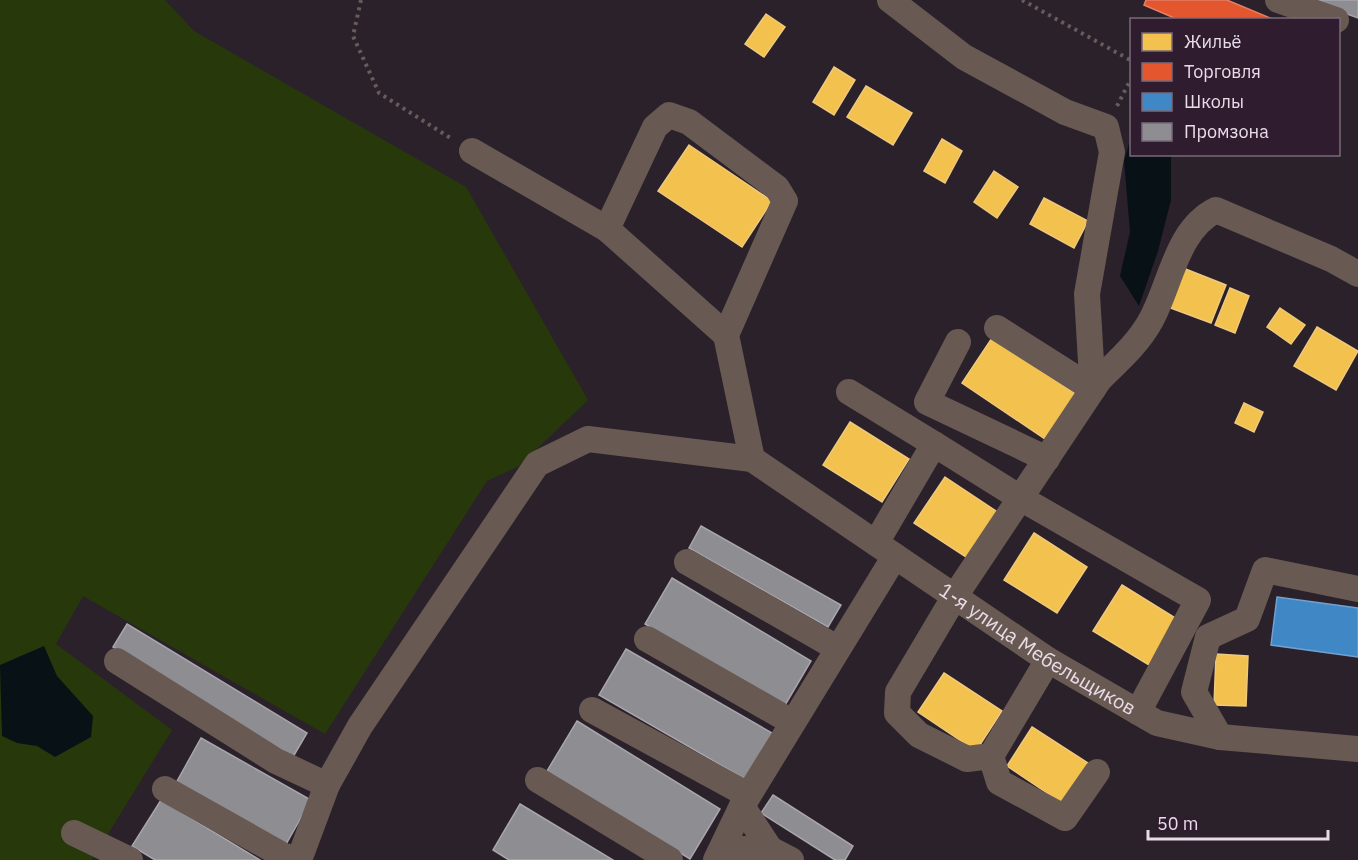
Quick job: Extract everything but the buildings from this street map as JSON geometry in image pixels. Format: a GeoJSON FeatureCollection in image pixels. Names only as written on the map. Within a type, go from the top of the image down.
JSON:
{"type":"FeatureCollection","features":[{"type":"Feature","properties":{"kind":"street"},"geometry":{"type":"LineString","coordinates":[[890,0],[964,57],[1065,112],[1106,127],[1112,152],[1087,294],[1091,362],[1096,384]]}},
{"type":"Feature","properties":{"kind":"street"},"geometry":{"type":"LineString","coordinates":[[1278,0],[1331,18]]}},
{"type":"Feature","properties":{"kind":"street"},"geometry":{"type":"LineString","coordinates":[[1340,21],[1358,27]]}},
{"type":"Feature","properties":{"kind":"street"},"geometry":{"type":"LineString","coordinates":[[165,789],[284,856],[299,860],[327,785],[360,726],[537,464],[588,439],[752,459],[726,335],[785,201],[777,188],[689,122],[669,115],[655,128],[607,229]]}},
{"type":"Feature","properties":{"kind":"street"},"geometry":{"type":"LineString","coordinates":[[472,151],[607,229],[726,335]]}},
{"type":"Feature","properties":{"kind":"street"},"geometry":{"type":"LineString","coordinates":[[991,756],[967,759],[919,735],[897,713],[898,692],[955,596],[1022,499],[1096,384],[1132,348],[1151,320],[1187,237],[1201,218],[1216,210],[1331,259],[1358,274]]}},
{"type":"Feature","properties":{"kind":"street"},"geometry":{"type":"LineString","coordinates":[[998,328],[1096,384]]}},
{"type":"Feature","properties":{"kind":"street"},"geometry":{"type":"LineString","coordinates":[[958,342],[927,402],[1047,459]]}},
{"type":"Feature","properties":{"kind":"street"},"geometry":{"type":"LineString","coordinates":[[849,392],[1022,499],[1198,600],[1138,712]]}},
{"type":"Feature","properties":{"kind":"street"},"geometry":{"type":"LineString","coordinates":[[781,854],[719,854],[745,800],[837,648],[933,444]]}},
{"type":"Feature","properties":{"kind":"street","name":"1-я улица Мебельщиков"},"geometry":{"type":"LineString","coordinates":[[752,459],[1048,660],[1157,723],[1220,737],[1358,748]]}},
{"type":"Feature","properties":{"kind":"street"},"geometry":{"type":"LineString","coordinates":[[687,562],[837,648]]}},
{"type":"Feature","properties":{"kind":"street"},"geometry":{"type":"LineString","coordinates":[[1220,737],[1194,692],[1208,637],[1246,619],[1265,570],[1358,589]]}},
{"type":"Feature","properties":{"kind":"street"},"geometry":{"type":"LineString","coordinates":[[646,639],[792,722]]}},
{"type":"Feature","properties":{"kind":"street"},"geometry":{"type":"LineString","coordinates":[[1048,660],[991,756],[999,782],[1065,818],[1097,772]]}},
{"type":"Feature","properties":{"kind":"street"},"geometry":{"type":"LineString","coordinates":[[117,661],[276,761],[327,785]]}},
{"type":"Feature","properties":{"kind":"street"},"geometry":{"type":"LineString","coordinates":[[592,710],[745,800],[781,854]]}},
{"type":"Feature","properties":{"kind":"street"},"geometry":{"type":"LineString","coordinates":[[538,780],[670,860]]}},
{"type":"Feature","properties":{"kind":"street"},"geometry":{"type":"LineString","coordinates":[[74,833],[130,860]]}},
{"type":"Feature","properties":{"kind":"path"},"geometry":{"type":"LineString","coordinates":[[360,0],[353,36],[379,93],[472,151]]}},
{"type":"Feature","properties":{"kind":"path"},"geometry":{"type":"LineString","coordinates":[[1022,0],[1130,60]]}},
{"type":"Feature","properties":{"kind":"path"},"geometry":{"type":"LineString","coordinates":[[1106,127],[1130,79]]}},
{"type":"Feature","properties":{"kind":"green space"},"geometry":{"type":"Polygon","coordinates":[[[0,0],[165,0],[194,31],[466,187],[588,400],[519,466],[487,481],[325,734],[83,596],[56,644],[172,730],[92,860],[0,860],[0,0]]]}},
{"type":"Feature","properties":{"kind":"shaded area"},"geometry":{"type":"Polygon","coordinates":[[[1130,140],[1130,156],[1171,156],[1171,200],[1158,251],[1139,306],[1120,276],[1130,232],[1124,161],[1130,140]]]}},
{"type":"Feature","properties":{"kind":"shaded area"},"geometry":{"type":"Polygon","coordinates":[[[44,646],[57,676],[93,716],[91,737],[55,757],[37,746],[17,743],[2,736],[0,665],[44,646]]]}}]}
